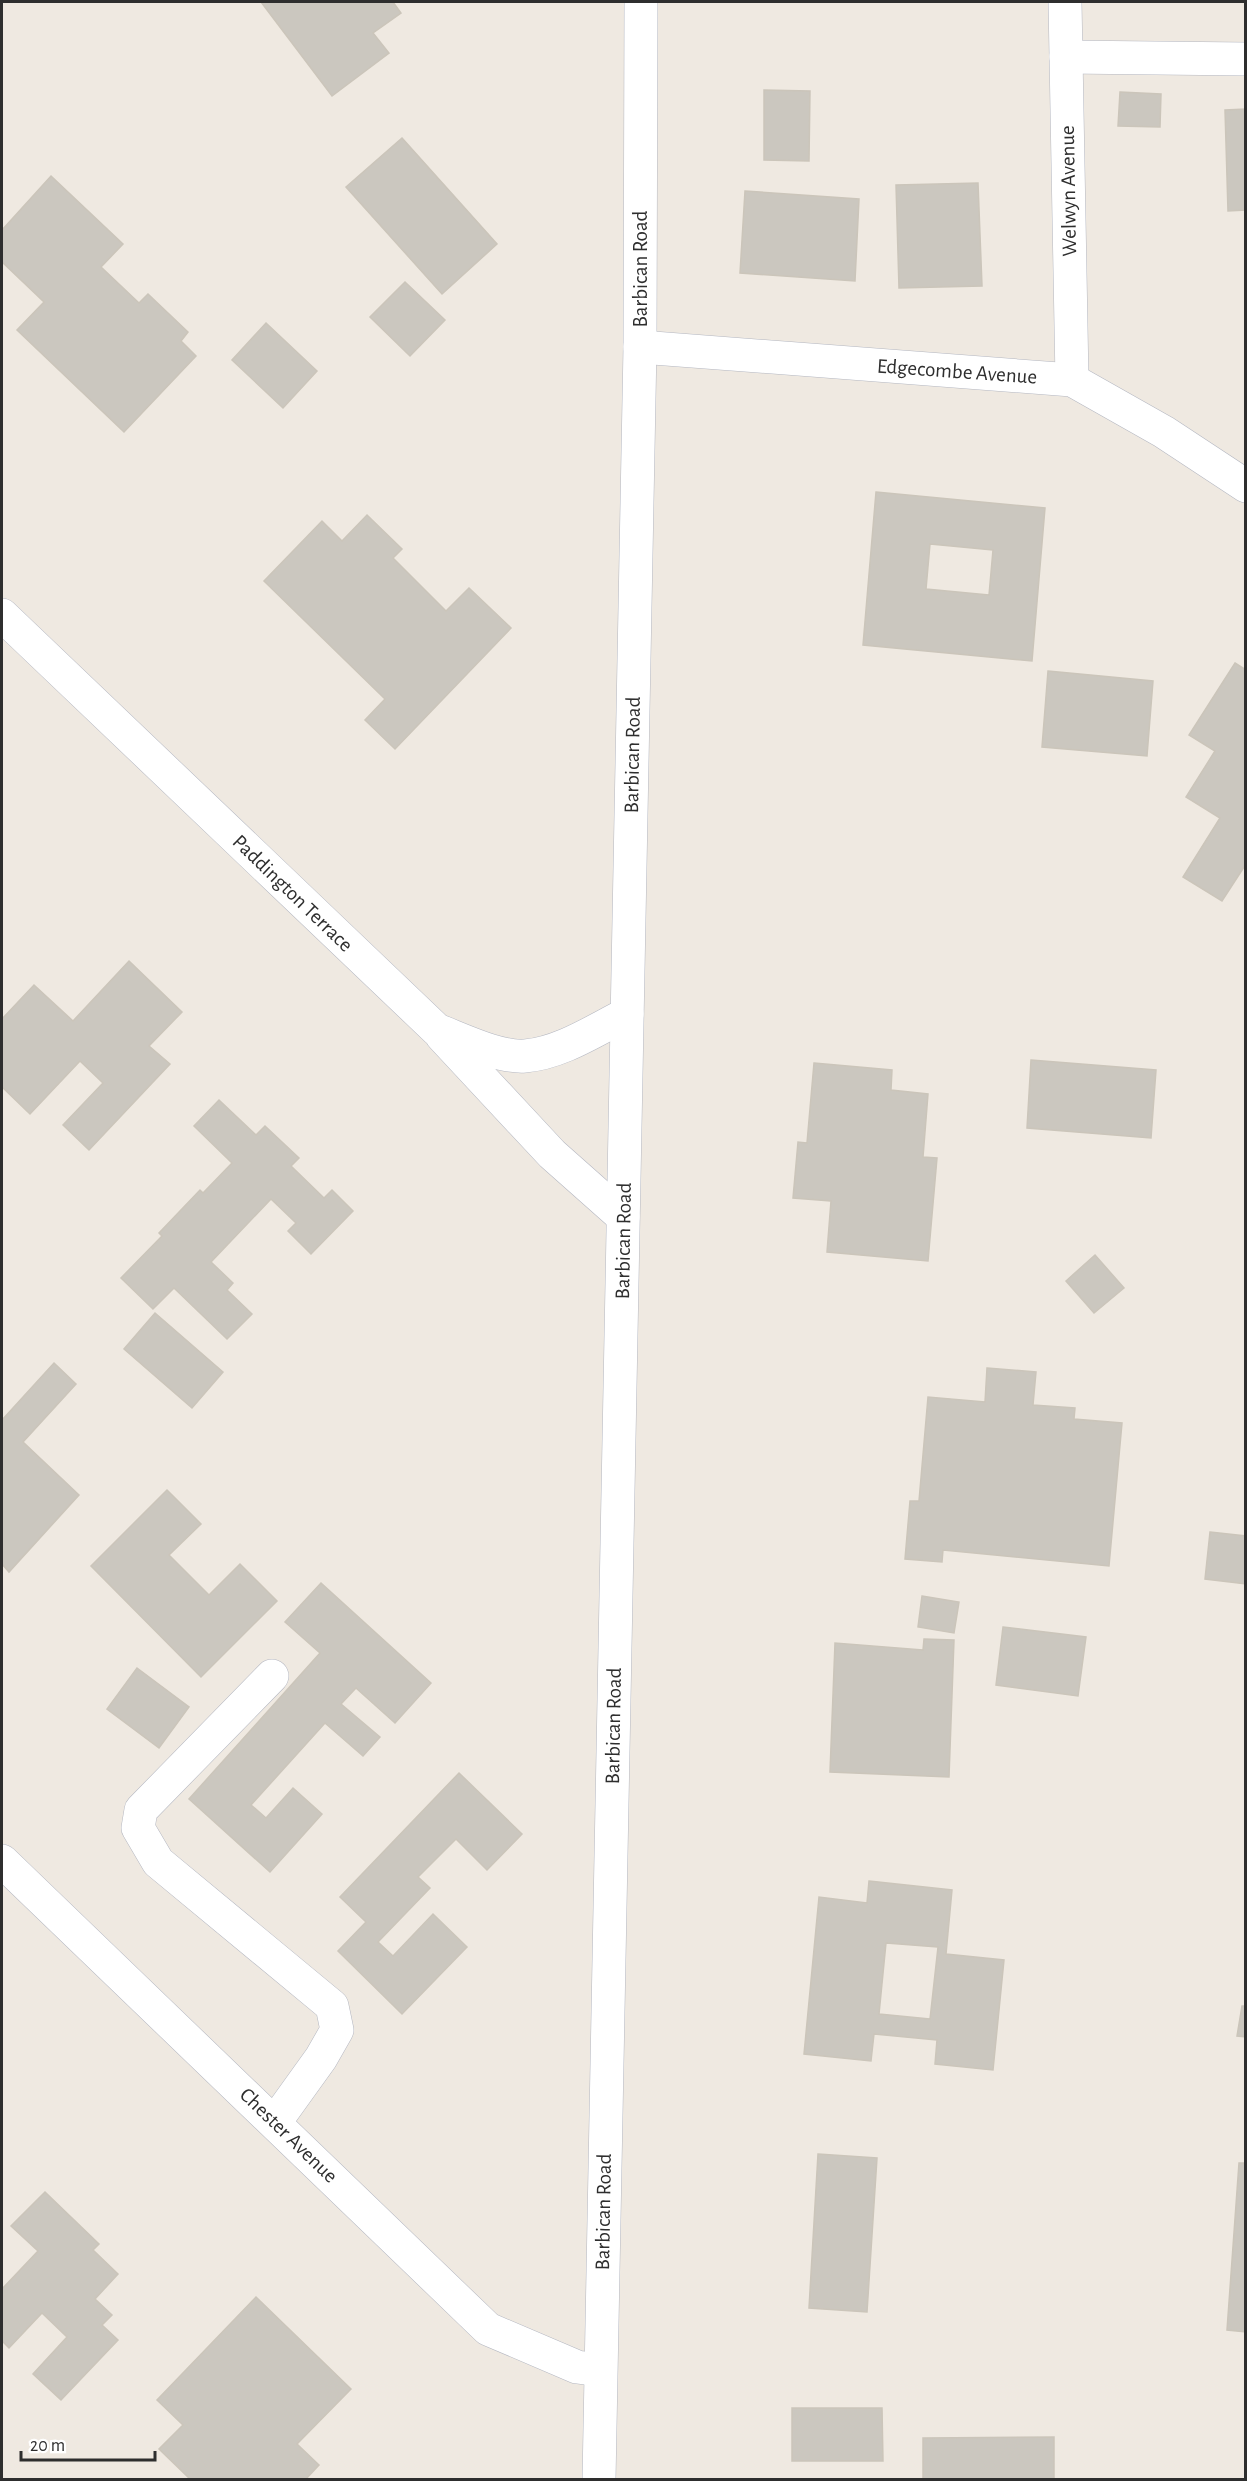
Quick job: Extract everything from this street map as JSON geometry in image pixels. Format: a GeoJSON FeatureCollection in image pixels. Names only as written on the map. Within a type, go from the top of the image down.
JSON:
{"type":"FeatureCollection","features":[{"type":"Feature","properties":{"kind":"street","name":"Barbican Road"},"geometry":{"type":"LineString","coordinates":[[599,2480],[640,347],[641,2]]}},
{"type":"Feature","properties":{"kind":"street","name":"Welwyn Avenue"},"geometry":{"type":"LineString","coordinates":[[1065,2],[1072,380]]}},
{"type":"Feature","properties":{"kind":"street"},"geometry":{"type":"LineString","coordinates":[[1066,57],[1245,58]]}},
{"type":"Feature","properties":{"kind":"street","name":"Edgecombe Avenue"},"geometry":{"type":"LineString","coordinates":[[640,347],[1072,380],[1164,432],[1245,486]]}},
{"type":"Feature","properties":{"kind":"street","name":"Paddington Terrace"},"geometry":{"type":"LineString","coordinates":[[2,615],[437,1030],[485,1048],[524,1056],[561,1047],[627,1014]]}},
{"type":"Feature","properties":{"kind":"street"},"geometry":{"type":"LineString","coordinates":[[437,1030],[552,1154],[623,1217]]}},
{"type":"Feature","properties":{"kind":"street"},"geometry":{"type":"LineString","coordinates":[[272,1676],[141,1810],[138,1828],[158,1862],[332,2006],[337,2030],[321,2058],[275,2121]]}},
{"type":"Feature","properties":{"kind":"street","name":"Chester Avenue"},"geometry":{"type":"LineString","coordinates":[[2,1861],[275,2121],[488,2329],[577,2367],[600,2370]]}},
{"type":"Feature","properties":{"kind":"building"},"geometry":{"type":"Polygon","coordinates":[[[261,2],[393,2],[401,13],[373,33],[389,53],[332,96],[261,2]]]}},
{"type":"Feature","properties":{"kind":"building"},"geometry":{"type":"Polygon","coordinates":[[[764,90],[810,91],[809,161],[764,160],[764,90]]]}},
{"type":"Feature","properties":{"kind":"building"},"geometry":{"type":"Polygon","coordinates":[[[1120,92],[1161,94],[1160,127],[1118,126],[1120,92]]]}},
{"type":"Feature","properties":{"kind":"building"},"geometry":{"type":"Polygon","coordinates":[[[1246,109],[1246,210],[1228,211],[1225,110],[1246,109]]]}},
{"type":"Feature","properties":{"kind":"building"},"geometry":{"type":"Polygon","coordinates":[[[402,138],[497,244],[442,294],[346,187],[402,138]]]}},
{"type":"Feature","properties":{"kind":"building"},"geometry":{"type":"Polygon","coordinates":[[[51,176],[123,244],[101,267],[139,303],[148,294],[188,332],[181,341],[196,356],[124,432],[17,330],[44,302],[2,262],[2,230],[51,176]]]}},
{"type":"Feature","properties":{"kind":"building"},"geometry":{"type":"Polygon","coordinates":[[[978,183],[982,286],[899,288],[896,185],[978,183]]]}},
{"type":"Feature","properties":{"kind":"building"},"geometry":{"type":"Polygon","coordinates":[[[745,191],[859,199],[855,281],[740,273],[745,191]]]}},
{"type":"Feature","properties":{"kind":"building"},"geometry":{"type":"Polygon","coordinates":[[[405,282],[445,320],[410,356],[370,317],[405,282]]]}},
{"type":"Feature","properties":{"kind":"building"},"geometry":{"type":"Polygon","coordinates":[[[266,323],[317,371],[283,408],[232,360],[266,323]]]}},
{"type":"Feature","properties":{"kind":"building"},"geometry":{"type":"Polygon","coordinates":[[[876,492],[1045,508],[1032,661],[863,645],[876,492]],[[930,544],[926,589],[989,595],[993,550],[930,544]]]}},
{"type":"Feature","properties":{"kind":"building"},"geometry":{"type":"Polygon","coordinates":[[[367,515],[402,549],[393,558],[446,611],[469,588],[511,628],[395,749],[365,720],[385,699],[264,581],[322,521],[342,541],[367,515]]]}},
{"type":"Feature","properties":{"kind":"building"},"geometry":{"type":"Polygon","coordinates":[[[1235,663],[1246,670],[1246,864],[1222,901],[1183,877],[1220,818],[1186,797],[1215,751],[1189,735],[1235,663]]]}},
{"type":"Feature","properties":{"kind":"building"},"geometry":{"type":"Polygon","coordinates":[[[1048,671],[1153,681],[1147,756],[1042,747],[1048,671]]]}},
{"type":"Feature","properties":{"kind":"building"},"geometry":{"type":"Polygon","coordinates":[[[129,961],[182,1012],[149,1046],[170,1064],[89,1150],[63,1125],[103,1083],[80,1061],[30,1114],[2,1087],[2,1019],[34,985],[73,1021],[129,961]]]}},
{"type":"Feature","properties":{"kind":"building"},"geometry":{"type":"Polygon","coordinates":[[[1031,1060],[1156,1070],[1151,1138],[1027,1128],[1031,1060]]]}},
{"type":"Feature","properties":{"kind":"building"},"geometry":{"type":"Polygon","coordinates":[[[814,1063],[892,1070],[891,1090],[928,1094],[923,1157],[937,1158],[928,1261],[827,1252],[831,1201],[793,1198],[798,1142],[807,1143],[814,1063]]]}},
{"type":"Feature","properties":{"kind":"building"},"geometry":{"type":"Polygon","coordinates":[[[219,1100],[256,1135],[265,1126],[299,1158],[291,1166],[324,1198],[332,1190],[353,1211],[311,1254],[288,1231],[296,1223],[271,1199],[211,1262],[233,1283],[227,1290],[252,1314],[227,1339],[174,1288],[153,1309],[121,1278],[162,1236],[159,1233],[200,1190],[203,1193],[232,1163],[194,1126],[219,1100]]]}},
{"type":"Feature","properties":{"kind":"building"},"geometry":{"type":"Polygon","coordinates":[[[1095,1255],[1124,1288],[1094,1313],[1066,1281],[1095,1255]]]}},
{"type":"Feature","properties":{"kind":"building"},"geometry":{"type":"Polygon","coordinates":[[[155,1313],[223,1372],[192,1408],[124,1349],[155,1313]]]}},
{"type":"Feature","properties":{"kind":"building"},"geometry":{"type":"Polygon","coordinates":[[[54,1363],[76,1384],[23,1442],[79,1495],[9,1572],[2,1564],[2,1420],[54,1363]]]}},
{"type":"Feature","properties":{"kind":"building"},"geometry":{"type":"Polygon","coordinates":[[[987,1368],[1036,1372],[1033,1405],[1075,1408],[1074,1419],[1122,1423],[1109,1566],[943,1550],[942,1562],[905,1559],[910,1501],[919,1501],[928,1397],[985,1402],[987,1368]]]}},
{"type":"Feature","properties":{"kind":"building"},"geometry":{"type":"Polygon","coordinates":[[[167,1490],[201,1524],[169,1555],[209,1595],[240,1564],[277,1601],[201,1677],[91,1566],[167,1490]]]}},
{"type":"Feature","properties":{"kind":"building"},"geometry":{"type":"Polygon","coordinates":[[[1210,1532],[1246,1536],[1246,1584],[1205,1579],[1210,1532]]]}},
{"type":"Feature","properties":{"kind":"building"},"geometry":{"type":"Polygon","coordinates":[[[321,1583],[431,1683],[395,1723],[356,1688],[341,1704],[380,1737],[363,1756],[325,1723],[251,1805],[266,1818],[293,1788],[322,1814],[270,1872],[189,1799],[320,1653],[285,1622],[321,1583]]]}},
{"type":"Feature","properties":{"kind":"building"},"geometry":{"type":"Polygon","coordinates":[[[922,1596],[959,1602],[954,1633],[918,1627],[922,1596]]]}},
{"type":"Feature","properties":{"kind":"building"},"geometry":{"type":"Polygon","coordinates":[[[1003,1627],[1086,1637],[1078,1696],[996,1685],[1003,1627]]]}},
{"type":"Feature","properties":{"kind":"building"},"geometry":{"type":"Polygon","coordinates":[[[924,1639],[954,1640],[949,1777],[830,1772],[835,1643],[923,1650],[924,1639]]]}},
{"type":"Feature","properties":{"kind":"building"},"geometry":{"type":"Polygon","coordinates":[[[137,1668],[189,1707],[159,1748],[107,1709],[137,1668]]]}},
{"type":"Feature","properties":{"kind":"building"},"geometry":{"type":"Polygon","coordinates":[[[459,1773],[522,1834],[487,1870],[456,1839],[418,1877],[430,1888],[378,1942],[393,1956],[433,1914],[467,1947],[402,2014],[338,1951],[366,1922],[340,1897],[459,1773]]]}},
{"type":"Feature","properties":{"kind":"building"},"geometry":{"type":"Polygon","coordinates":[[[869,1881],[952,1890],[946,1954],[1004,1960],[993,2070],[935,2064],[937,2040],[874,2034],[871,2061],[804,2054],[819,1897],[867,1903],[869,1881]],[[886,1943],[879,2014],[930,2019],[938,1947],[886,1943]]]}},
{"type":"Feature","properties":{"kind":"building"},"geometry":{"type":"Polygon","coordinates":[[[1242,2006],[1246,2006],[1246,2037],[1237,2036],[1242,2006]]]}},
{"type":"Feature","properties":{"kind":"building"},"geometry":{"type":"Polygon","coordinates":[[[818,2154],[877,2158],[867,2312],[809,2308],[818,2154]]]}},
{"type":"Feature","properties":{"kind":"building"},"geometry":{"type":"Polygon","coordinates":[[[1239,2163],[1246,2163],[1246,2332],[1227,2330],[1239,2163]]]}},
{"type":"Feature","properties":{"kind":"building"},"geometry":{"type":"Polygon","coordinates":[[[45,2192],[99,2244],[93,2250],[118,2274],[95,2299],[112,2315],[102,2325],[118,2340],[61,2400],[33,2374],[67,2337],[42,2313],[9,2348],[2,2341],[2,2289],[38,2251],[11,2226],[45,2192]]]}},
{"type":"Feature","properties":{"kind":"building"},"geometry":{"type":"Polygon","coordinates":[[[256,2297],[351,2389],[297,2444],[319,2465],[305,2480],[191,2480],[159,2449],[183,2425],[157,2400],[256,2297]]]}},
{"type":"Feature","properties":{"kind":"building"},"geometry":{"type":"Polygon","coordinates":[[[792,2408],[882,2408],[883,2461],[792,2461],[792,2408]]]}},
{"type":"Feature","properties":{"kind":"building"},"geometry":{"type":"Polygon","coordinates":[[[1054,2437],[1054,2480],[923,2480],[923,2438],[1054,2437]]]}}]}
